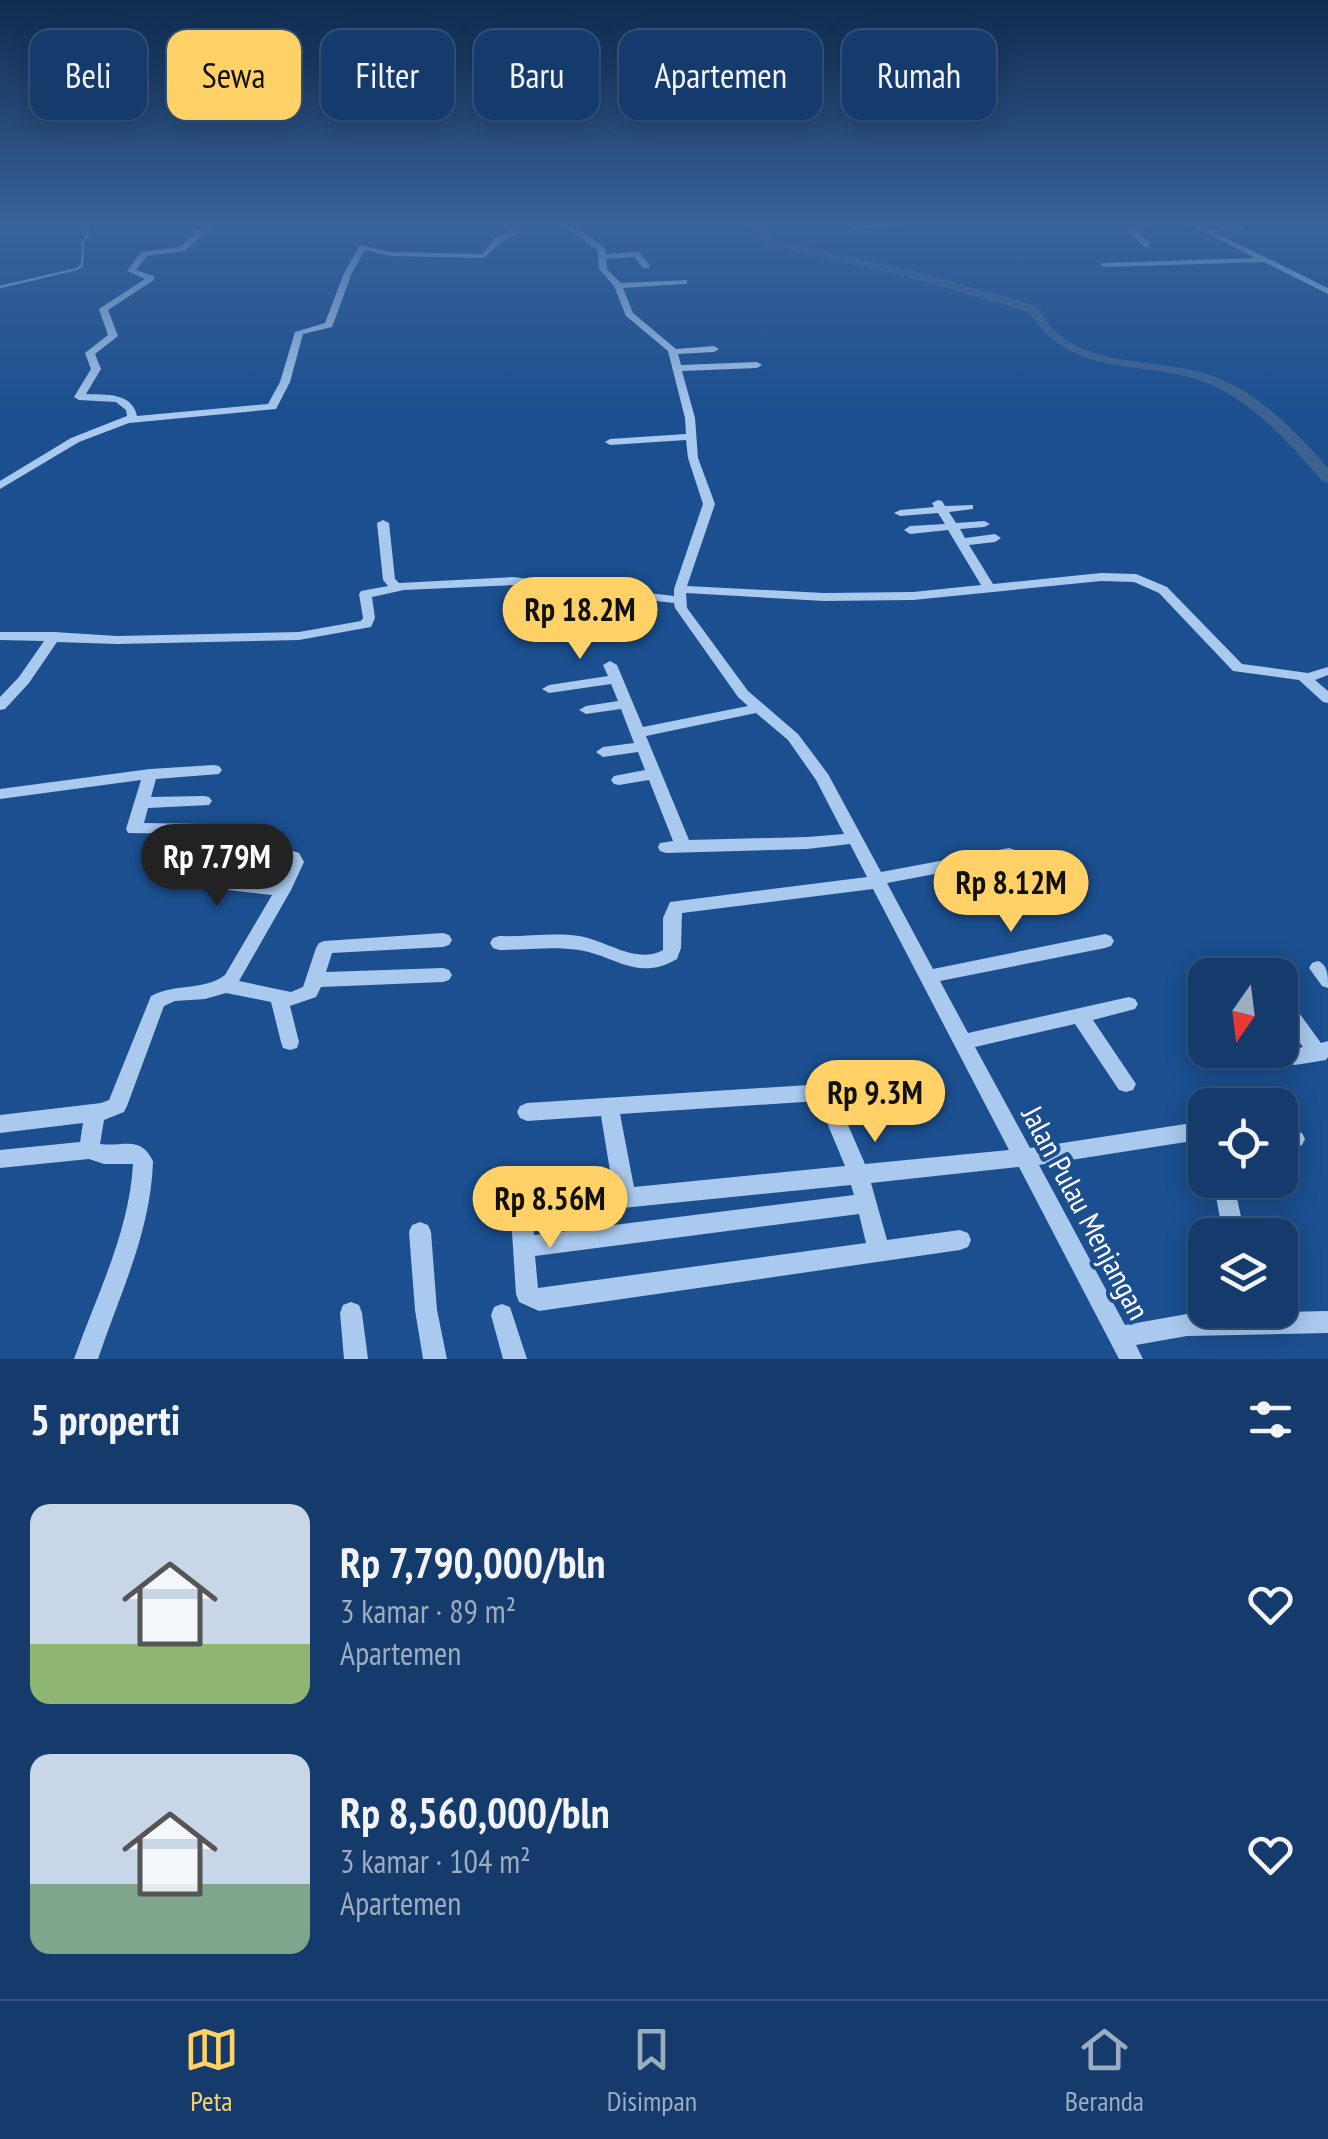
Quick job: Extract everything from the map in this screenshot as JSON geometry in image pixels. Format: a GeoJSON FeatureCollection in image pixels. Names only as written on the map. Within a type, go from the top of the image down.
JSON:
{"type":"FeatureCollection","features":[{"type":"Feature","properties":{"kind":"street"},"geometry":{"type":"LineString","coordinates":[[130,420],[132,414],[125,402],[79,397],[96,369],[90,353],[114,336],[103,309],[137,287]]}},
{"type":"Feature","properties":{"kind":"street"},"geometry":{"type":"LineString","coordinates":[[0,486],[75,440],[130,420],[272,407],[286,382],[299,332],[329,325],[343,287]]}},
{"type":"Feature","properties":{"kind":"street"},"geometry":{"type":"LineString","coordinates":[[619,287],[629,314],[675,360],[693,458],[708,508],[679,594]]}},
{"type":"Feature","properties":{"kind":"street"},"geometry":{"type":"LineString","coordinates":[[675,360],[714,349]]}},
{"type":"Feature","properties":{"kind":"street"},"geometry":{"type":"LineString","coordinates":[[675,360],[757,364]]}},
{"type":"Feature","properties":{"kind":"street"},"geometry":{"type":"LineString","coordinates":[[610,442],[692,437]]}},
{"type":"Feature","properties":{"kind":"street"},"geometry":{"type":"LineString","coordinates":[[940,506],[988,587]]}},
{"type":"Feature","properties":{"kind":"street"},"geometry":{"type":"LineString","coordinates":[[900,512],[940,506],[969,507]]}},
{"type":"Feature","properties":{"kind":"street"},"geometry":{"type":"LineString","coordinates":[[382,523],[390,584],[399,588]]}},
{"type":"Feature","properties":{"kind":"street"},"geometry":{"type":"LineString","coordinates":[[910,530],[984,524]]}},
{"type":"Feature","properties":{"kind":"street"},"geometry":{"type":"LineString","coordinates":[[961,542],[995,538]]}},
{"type":"Feature","properties":{"kind":"street"},"geometry":{"type":"LineString","coordinates":[[0,636],[117,640],[324,634],[366,624],[369,618],[365,594],[505,580],[679,594],[830,598],[919,596],[1102,577],[1145,580],[1168,595],[1238,668],[1306,678],[1328,670]]}},
{"type":"Feature","properties":{"kind":"street","name":"Jalan Pulau Menjangan"},"geometry":{"type":"LineString","coordinates":[[679,594],[684,614],[738,688],[808,755],[1131,1359]]}},
{"type":"Feature","properties":{"kind":"street"},"geometry":{"type":"LineString","coordinates":[[0,706],[24,680],[54,636]]}},
{"type":"Feature","properties":{"kind":"street"},"geometry":{"type":"LineString","coordinates":[[550,689],[613,672],[654,774],[674,846],[730,842],[794,846],[854,838]]}},
{"type":"Feature","properties":{"kind":"street"},"geometry":{"type":"LineString","coordinates":[[1306,678],[1328,699]]}},
{"type":"Feature","properties":{"kind":"street"},"geometry":{"type":"LineString","coordinates":[[586,710],[626,704]]}},
{"type":"Feature","properties":{"kind":"street"},"geometry":{"type":"LineString","coordinates":[[603,752],[759,708]]}},
{"type":"Feature","properties":{"kind":"street"},"geometry":{"type":"LineString","coordinates":[[0,794],[150,774],[214,770]]}},
{"type":"Feature","properties":{"kind":"street"},"geometry":{"type":"LineString","coordinates":[[150,774],[136,831],[197,828]]}},
{"type":"Feature","properties":{"kind":"street"},"geometry":{"type":"LineString","coordinates":[[618,780],[654,774]]}},
{"type":"Feature","properties":{"kind":"street"},"geometry":{"type":"LineString","coordinates":[[141,803],[204,801]]}},
{"type":"Feature","properties":{"kind":"street"},"geometry":{"type":"LineString","coordinates":[[0,1124],[112,1109],[121,1101],[140,1037],[157,1001],[170,994],[213,992],[227,986],[284,890],[296,862],[293,857],[216,851],[211,854],[198,878],[208,885],[284,890]]}},
{"type":"Feature","properties":{"kind":"street"},"geometry":{"type":"LineString","coordinates":[[498,943],[582,944],[618,957],[661,960],[671,954],[671,918],[676,907],[877,880],[1009,854]]}},
{"type":"Feature","properties":{"kind":"street"},"geometry":{"type":"LineString","coordinates":[[227,986],[279,998],[304,996],[324,950],[330,946],[443,940]]}},
{"type":"Feature","properties":{"kind":"street"},"geometry":{"type":"LineString","coordinates":[[927,976],[1105,941]]}},
{"type":"Feature","properties":{"kind":"street"},"geometry":{"type":"LineString","coordinates":[[314,980],[443,975]]}},
{"type":"Feature","properties":{"kind":"street"},"geometry":{"type":"LineString","coordinates":[[279,998],[290,1042]]}},
{"type":"Feature","properties":{"kind":"street"},"geometry":{"type":"LineString","coordinates":[[963,1042],[1130,1004]]}},
{"type":"Feature","properties":{"kind":"street"},"geometry":{"type":"LineString","coordinates":[[1081,1017],[1126,1084]]}},
{"type":"Feature","properties":{"kind":"street"},"geometry":{"type":"LineString","coordinates":[[1298,1022],[1323,1052],[1298,1056]]}},
{"type":"Feature","properties":{"kind":"street"},"geometry":{"type":"LineString","coordinates":[[527,1112],[824,1092],[858,1172],[880,1251]]}},
{"type":"Feature","properties":{"kind":"street"},"geometry":{"type":"LineString","coordinates":[[609,1106],[625,1197]]}},
{"type":"Feature","properties":{"kind":"street"},"geometry":{"type":"LineString","coordinates":[[90,1150],[94,1113]]}},
{"type":"Feature","properties":{"kind":"street"},"geometry":{"type":"LineString","coordinates":[[960,1240],[538,1300],[527,1294],[522,1217],[527,1208],[1025,1158],[1188,1133]]}},
{"type":"Feature","properties":{"kind":"street"},"geometry":{"type":"LineString","coordinates":[[0,1159],[90,1150],[104,1155],[136,1154],[143,1161],[136,1220],[86,1359]]}},
{"type":"Feature","properties":{"kind":"street"},"geometry":{"type":"LineString","coordinates":[[524,1247],[865,1203]]}},
{"type":"Feature","properties":{"kind":"street"},"geometry":{"type":"LineString","coordinates":[[420,1232],[426,1310],[436,1359]]}},
{"type":"Feature","properties":{"kind":"street"},"geometry":{"type":"LineString","coordinates":[[352,1313],[356,1359]]}},
{"type":"Feature","properties":{"kind":"street"},"geometry":{"type":"LineString","coordinates":[[502,1315],[515,1359]]}},
{"type":"Feature","properties":{"kind":"street"},"geometry":{"type":"LineString","coordinates":[[1298,1320],[1328,1322]]}},
{"type":"Feature","properties":{"kind":"street"},"geometry":{"type":"LineString","coordinates":[[1119,1337],[1188,1325]]}},
{"type":"Feature","properties":{"kind":"waterway"},"geometry":{"type":"LineString","coordinates":[[957,287],[1033,309],[1045,328],[1080,351],[1220,383],[1272,420],[1328,478]]}}]}
